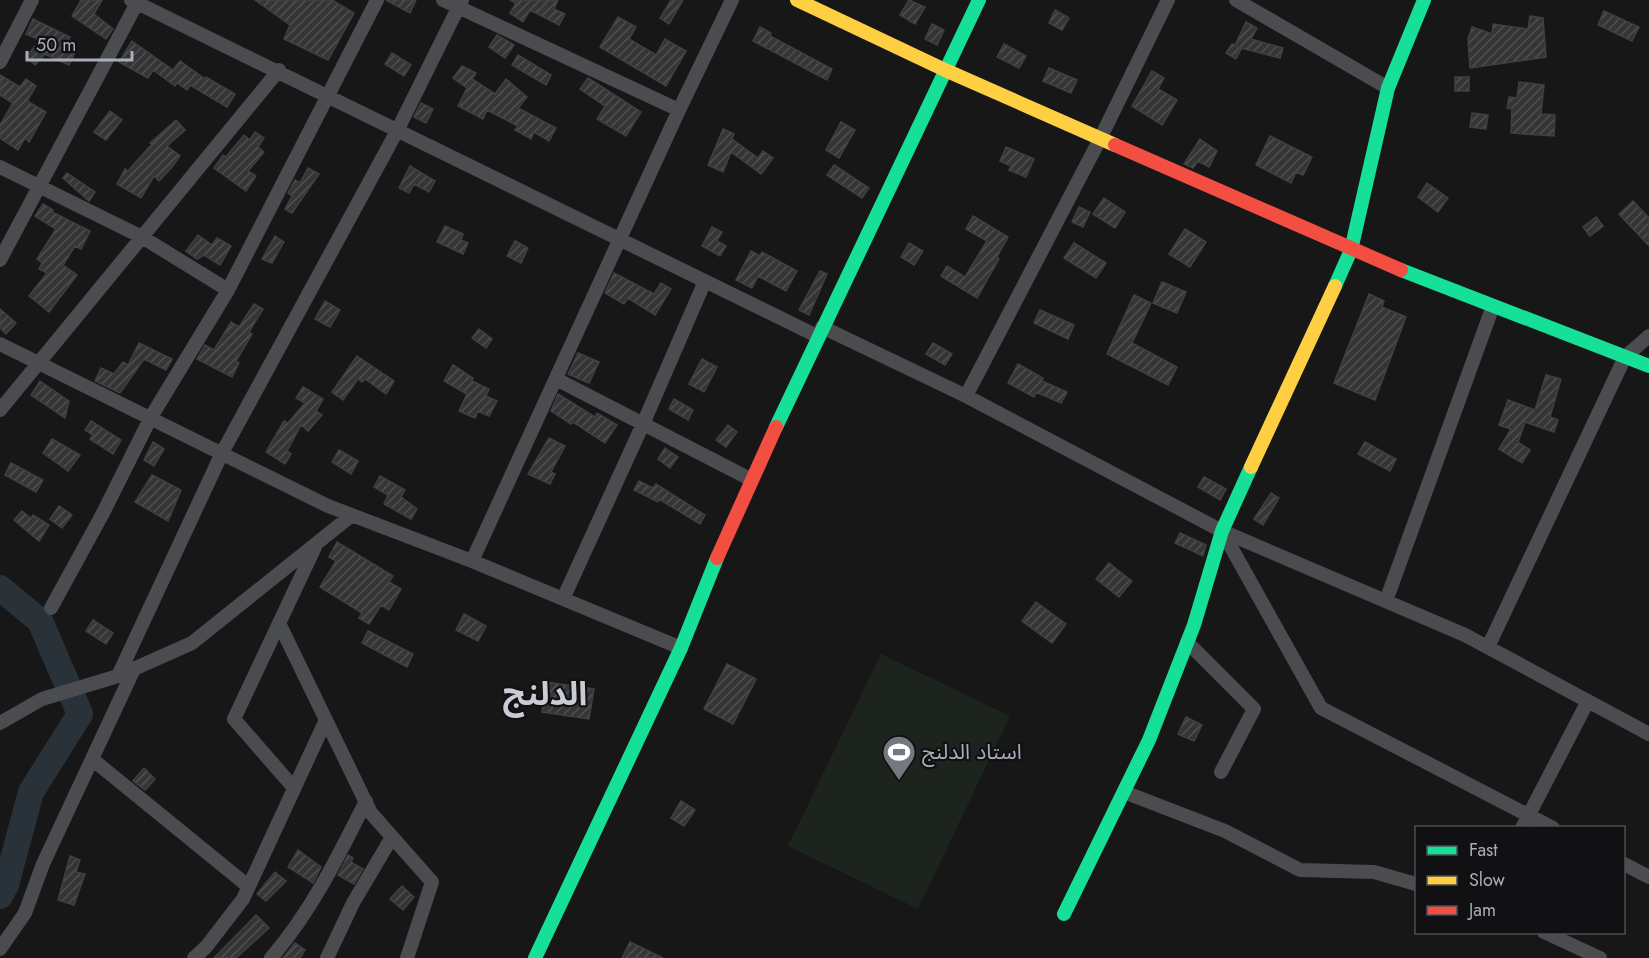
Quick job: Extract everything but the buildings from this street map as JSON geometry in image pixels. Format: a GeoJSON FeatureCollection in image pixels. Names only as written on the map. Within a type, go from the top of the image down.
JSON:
{"type":"FeatureCollection","features":[{"type":"Feature","properties":{"kind":"street"},"geometry":{"type":"LineString","coordinates":[[0,62],[32,0]]}},
{"type":"Feature","properties":{"kind":"street"},"geometry":{"type":"LineString","coordinates":[[51,608],[102,515],[151,417],[228,290],[377,0]]}},
{"type":"Feature","properties":{"kind":"street"},"geometry":{"type":"LineString","coordinates":[[443,0],[460,4],[679,110]]}},
{"type":"Feature","properties":{"kind":"street"},"geometry":{"type":"LineString","coordinates":[[472,561],[679,110],[732,0]]}},
{"type":"Feature","properties":{"kind":"street"},"geometry":{"type":"LineString","coordinates":[[797,0],[945,70],[1351,250],[1649,366]]}},
{"type":"Feature","properties":{"kind":"street"},"geometry":{"type":"LineString","coordinates":[[535,958],[681,648],[752,480],[819,331],[979,0]]}},
{"type":"Feature","properties":{"kind":"street"},"geometry":{"type":"LineString","coordinates":[[966,396],[1100,138],[1168,0]]}},
{"type":"Feature","properties":{"kind":"street"},"geometry":{"type":"LineString","coordinates":[[1236,0],[1388,88]]}},
{"type":"Feature","properties":{"kind":"street"},"geometry":{"type":"LineString","coordinates":[[1064,914],[1149,740],[1187,642],[1222,531],[1351,250],[1388,88],[1424,0]]}},
{"type":"Feature","properties":{"kind":"street"},"geometry":{"type":"LineString","coordinates":[[0,260],[134,2],[279,70],[398,131],[705,281],[966,396],[1222,531],[1488,647],[1649,734]]}},
{"type":"Feature","properties":{"kind":"street"},"geometry":{"type":"LineString","coordinates":[[118,676],[222,453],[398,131],[460,4]]}},
{"type":"Feature","properties":{"kind":"street"},"geometry":{"type":"LineString","coordinates":[[0,410],[279,70]]}},
{"type":"Feature","properties":{"kind":"street"},"geometry":{"type":"LineString","coordinates":[[0,167],[142,237],[228,290]]}},
{"type":"Feature","properties":{"kind":"street"},"geometry":{"type":"LineString","coordinates":[[563,599],[644,424],[705,281]]}},
{"type":"Feature","properties":{"kind":"street"},"geometry":{"type":"LineString","coordinates":[[1386,601],[1493,306]]}},
{"type":"Feature","properties":{"kind":"street"},"geometry":{"type":"LineString","coordinates":[[1488,647],[1625,357],[1649,336]]}},
{"type":"Feature","properties":{"kind":"street"},"geometry":{"type":"LineString","coordinates":[[0,344],[328,506],[472,561],[681,648]]}},
{"type":"Feature","properties":{"kind":"street"},"geometry":{"type":"LineString","coordinates":[[556,379],[752,480]]}},
{"type":"Feature","properties":{"kind":"street"},"geometry":{"type":"LineString","coordinates":[[0,723],[42,699],[118,676],[192,643],[351,515]]}},
{"type":"Feature","properties":{"kind":"street"},"geometry":{"type":"LineString","coordinates":[[1222,531],[1321,708],[1549,826]]}},
{"type":"Feature","properties":{"kind":"street"},"geometry":{"type":"LineString","coordinates":[[294,788],[234,719],[317,543]]}},
{"type":"Feature","properties":{"kind":"street"},"geometry":{"type":"LineString","coordinates":[[279,623],[308,678],[325,722],[371,813],[432,882],[407,958]]}},
{"type":"Feature","properties":{"kind":"street"},"geometry":{"type":"LineString","coordinates":[[1187,642],[1254,709],[1221,772]]}},
{"type":"Feature","properties":{"kind":"street"},"geometry":{"type":"LineString","coordinates":[[0,949],[25,913],[43,864],[134,669]]}},
{"type":"Feature","properties":{"kind":"street"},"geometry":{"type":"LineString","coordinates":[[1523,826],[1588,701]]}},
{"type":"Feature","properties":{"kind":"street"},"geometry":{"type":"LineString","coordinates":[[194,958],[206,947],[243,899],[325,722]]}},
{"type":"Feature","properties":{"kind":"street"},"geometry":{"type":"LineString","coordinates":[[92,759],[248,886]]}},
{"type":"Feature","properties":{"kind":"street"},"geometry":{"type":"LineString","coordinates":[[1124,792],[1225,831],[1300,870],[1374,872],[1415,884]]}},
{"type":"Feature","properties":{"kind":"street"},"geometry":{"type":"LineString","coordinates":[[271,958],[282,945],[339,857],[366,801]]}},
{"type":"Feature","properties":{"kind":"street"},"geometry":{"type":"LineString","coordinates":[[327,958],[352,903],[392,837]]}},
{"type":"Feature","properties":{"kind":"street"},"geometry":{"type":"LineString","coordinates":[[1625,865],[1649,877]]}},
{"type":"Feature","properties":{"kind":"street"},"geometry":{"type":"LineString","coordinates":[[1546,934],[1600,958]]}},
{"type":"Feature","properties":{"kind":"shaded area","name":"استاد الدلنج"},"geometry":{"type":"Polygon","coordinates":[[[881,654],[1010,716],[918,909],[788,846],[881,654]]]}},
{"type":"Feature","properties":{"kind":"waterway"},"geometry":{"type":"LineString","coordinates":[[0,588],[40,621],[80,714],[31,792],[6,885],[0,896]]}},
{"type":"Feature","properties":{"kind":"traffic: fast"},"geometry":{"type":"LineString","coordinates":[[776,427],[979,0]]}},
{"type":"Feature","properties":{"kind":"traffic: fast"},"geometry":{"type":"LineString","coordinates":[[1335,286],[1351,250],[1388,88],[1424,0]]}},
{"type":"Feature","properties":{"kind":"traffic: fast"},"geometry":{"type":"LineString","coordinates":[[1401,270],[1649,366]]}},
{"type":"Feature","properties":{"kind":"traffic: fast"},"geometry":{"type":"LineString","coordinates":[[1064,914],[1149,740],[1194,625],[1222,531],[1251,467]]}},
{"type":"Feature","properties":{"kind":"traffic: fast"},"geometry":{"type":"LineString","coordinates":[[535,958],[681,648],[717,558]]}},
{"type":"Feature","properties":{"kind":"traffic: slow"},"geometry":{"type":"LineString","coordinates":[[797,0],[945,70],[1115,145]]}},
{"type":"Feature","properties":{"kind":"traffic: slow"},"geometry":{"type":"LineString","coordinates":[[1251,467],[1335,286]]}},
{"type":"Feature","properties":{"kind":"traffic: jam"},"geometry":{"type":"LineString","coordinates":[[1115,145],[1401,270]]}},
{"type":"Feature","properties":{"kind":"traffic: jam"},"geometry":{"type":"LineString","coordinates":[[717,558],[776,427]]}},
{"type":"Feature","properties":{"kind":"place","name":"استاد الدلنج"},"geometry":{"type":"Point","coordinates":[899,781]}},
{"type":"Feature","properties":{"kind":"district","name":"الدلنج"},"geometry":{"type":"Point","coordinates":[545,693]}}]}
